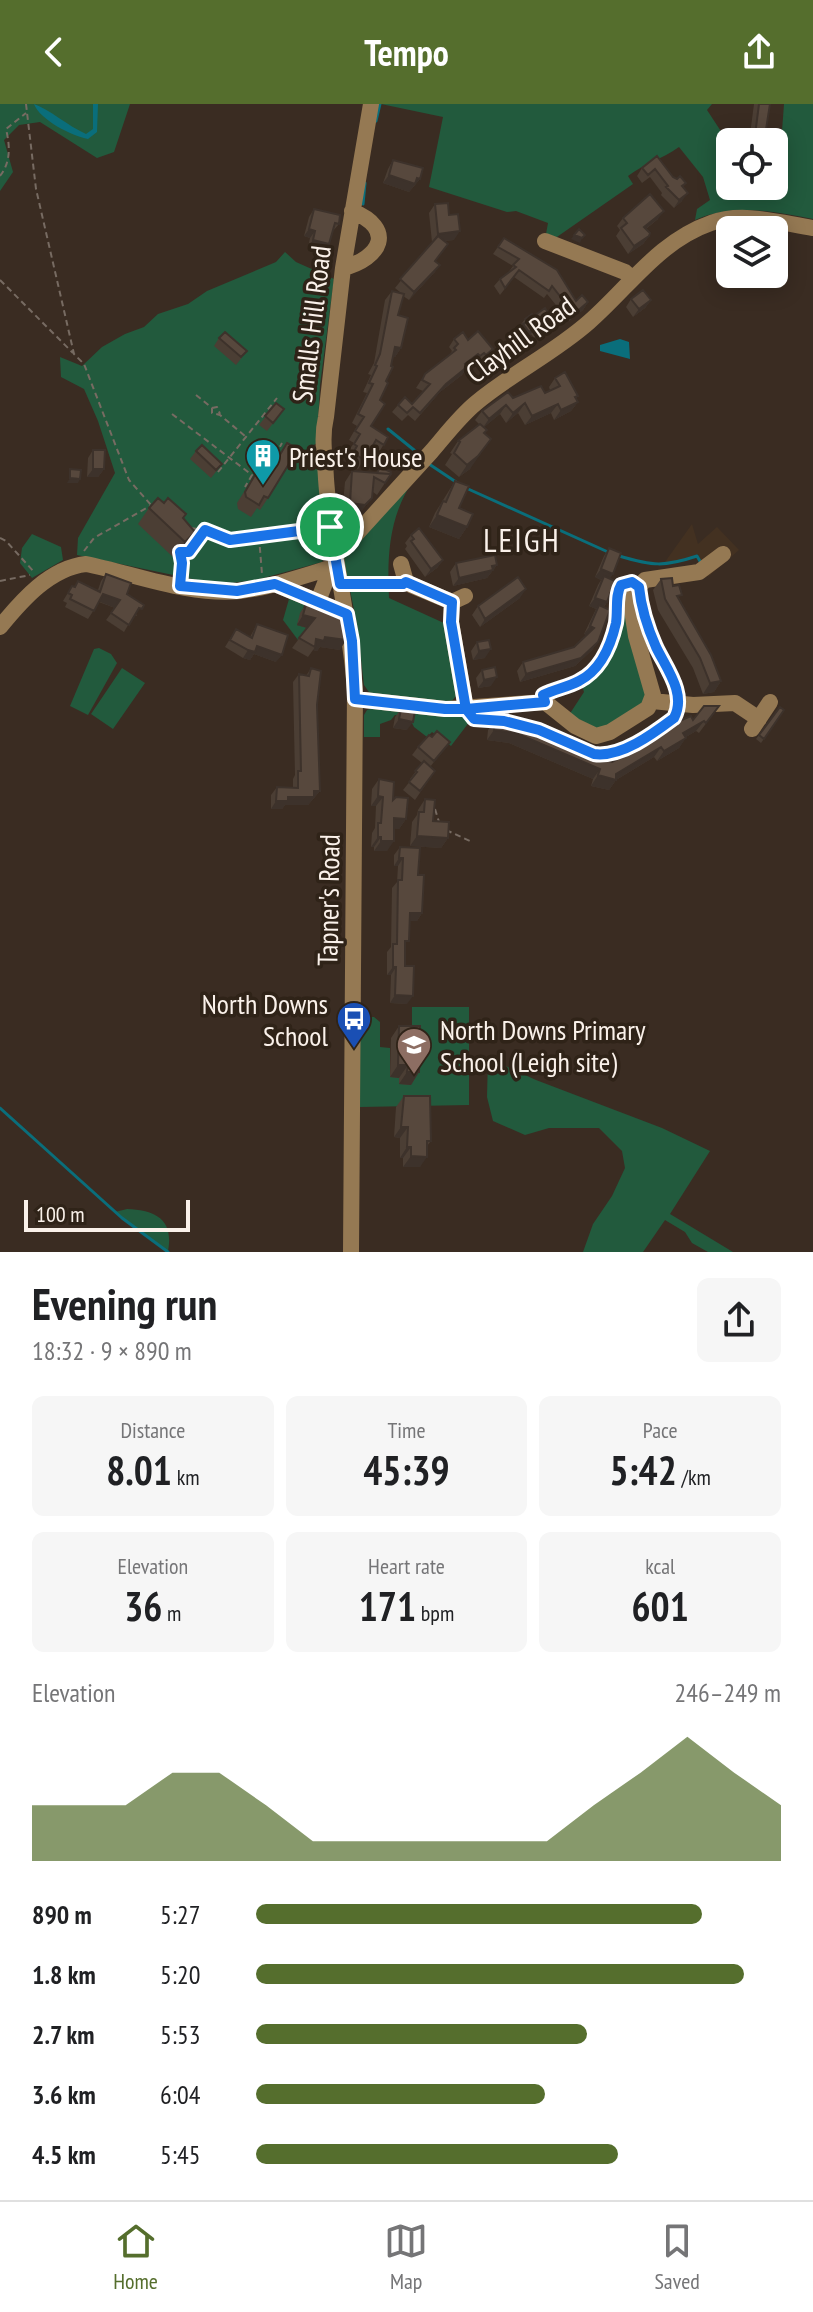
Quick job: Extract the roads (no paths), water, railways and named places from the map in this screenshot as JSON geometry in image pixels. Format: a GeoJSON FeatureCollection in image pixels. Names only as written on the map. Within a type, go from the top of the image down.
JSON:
{"type":"FeatureCollection","features":[{"type":"Feature","properties":{"kind":"street","name":"Smalls Hill Road"},"geometry":{"type":"LineString","coordinates":[[334,562],[322,437],[343,268],[371,104]]}},
{"type":"Feature","properties":{"kind":"street"},"geometry":{"type":"LineString","coordinates":[[343,268],[368,259],[378,240],[376,225],[369,218],[352,211]]}},
{"type":"Feature","properties":{"kind":"street","name":"Clayhill Road"},"geometry":{"type":"LineString","coordinates":[[334,562],[473,405],[555,350],[667,247],[711,222],[740,218],[813,228]]}},
{"type":"Feature","properties":{"kind":"street"},"geometry":{"type":"LineString","coordinates":[[545,241],[625,272],[632,278]]}},
{"type":"Feature","properties":{"kind":"street"},"geometry":{"type":"LineString","coordinates":[[355,699],[445,709],[545,702],[575,726],[596,736],[610,732],[648,708],[653,695],[626,595],[645,580],[699,572],[714,554]]}},
{"type":"Feature","properties":{"kind":"street"},"geometry":{"type":"LineString","coordinates":[[0,627],[32,592],[74,565],[86,564],[180,586],[237,591],[269,586],[334,562]]}},
{"type":"Feature","properties":{"kind":"street"},"geometry":{"type":"LineString","coordinates":[[318,601],[334,562]]}},
{"type":"Feature","properties":{"kind":"street","name":"Tapner's Road"},"geometry":{"type":"LineString","coordinates":[[334,562],[352,641],[355,699],[351,1252]]}},
{"type":"Feature","properties":{"kind":"street"},"geometry":{"type":"LineString","coordinates":[[401,564],[401,586],[459,599],[451,622],[466,709]]}},
{"type":"Feature","properties":{"kind":"street"},"geometry":{"type":"LineString","coordinates":[[269,586],[318,601],[347,614]]}},
{"type":"Feature","properties":{"kind":"street"},"geometry":{"type":"LineString","coordinates":[[652,701],[678,705],[735,703],[755,724],[770,702]]}},
{"type":"Feature","properties":{"kind":"water"},"geometry":{"type":"Polygon","coordinates":[[[34,104],[86,134],[93,129],[93,104],[98,104],[97,132],[88,139],[74,135],[43,116],[34,104]]]}},
{"type":"Feature","properties":{"kind":"water"},"geometry":{"type":"Polygon","coordinates":[[[620,339],[629,342],[630,359],[600,351],[600,345],[620,339]]]}},
{"type":"Feature","properties":{"kind":"waterway"},"geometry":{"type":"LineString","coordinates":[[376,121],[380,104]]}},
{"type":"Feature","properties":{"kind":"waterway"},"geometry":{"type":"LineString","coordinates":[[363,204],[365,183]]}},
{"type":"Feature","properties":{"kind":"waterway"},"geometry":{"type":"LineString","coordinates":[[388,429],[419,454]]}},
{"type":"Feature","properties":{"kind":"waterway"},"geometry":{"type":"LineString","coordinates":[[429,464],[456,482]]}},
{"type":"Feature","properties":{"kind":"waterway"},"geometry":{"type":"LineString","coordinates":[[466,488],[608,552]]}},
{"type":"Feature","properties":{"kind":"waterway"},"geometry":{"type":"LineString","coordinates":[[619,556],[658,564],[697,556],[701,563]]}},
{"type":"Feature","properties":{"kind":"waterway"},"geometry":{"type":"LineString","coordinates":[[0,1108],[122,1218],[168,1252]]}},
{"type":"Feature","properties":{"kind":"place","name":"Priest's House"},"geometry":{"type":"Point","coordinates":[263,487]}},
{"type":"Feature","properties":{"kind":"place","name":"North Downs School"},"geometry":{"type":"Point","coordinates":[354,1050]}},
{"type":"Feature","properties":{"kind":"place","name":"North Downs Primary School (Leigh site)"},"geometry":{"type":"Point","coordinates":[414,1076]}},
{"type":"Feature","properties":{"kind":"district","name":"LEIGH"},"geometry":{"type":"Point","coordinates":[522,540]}}]}
